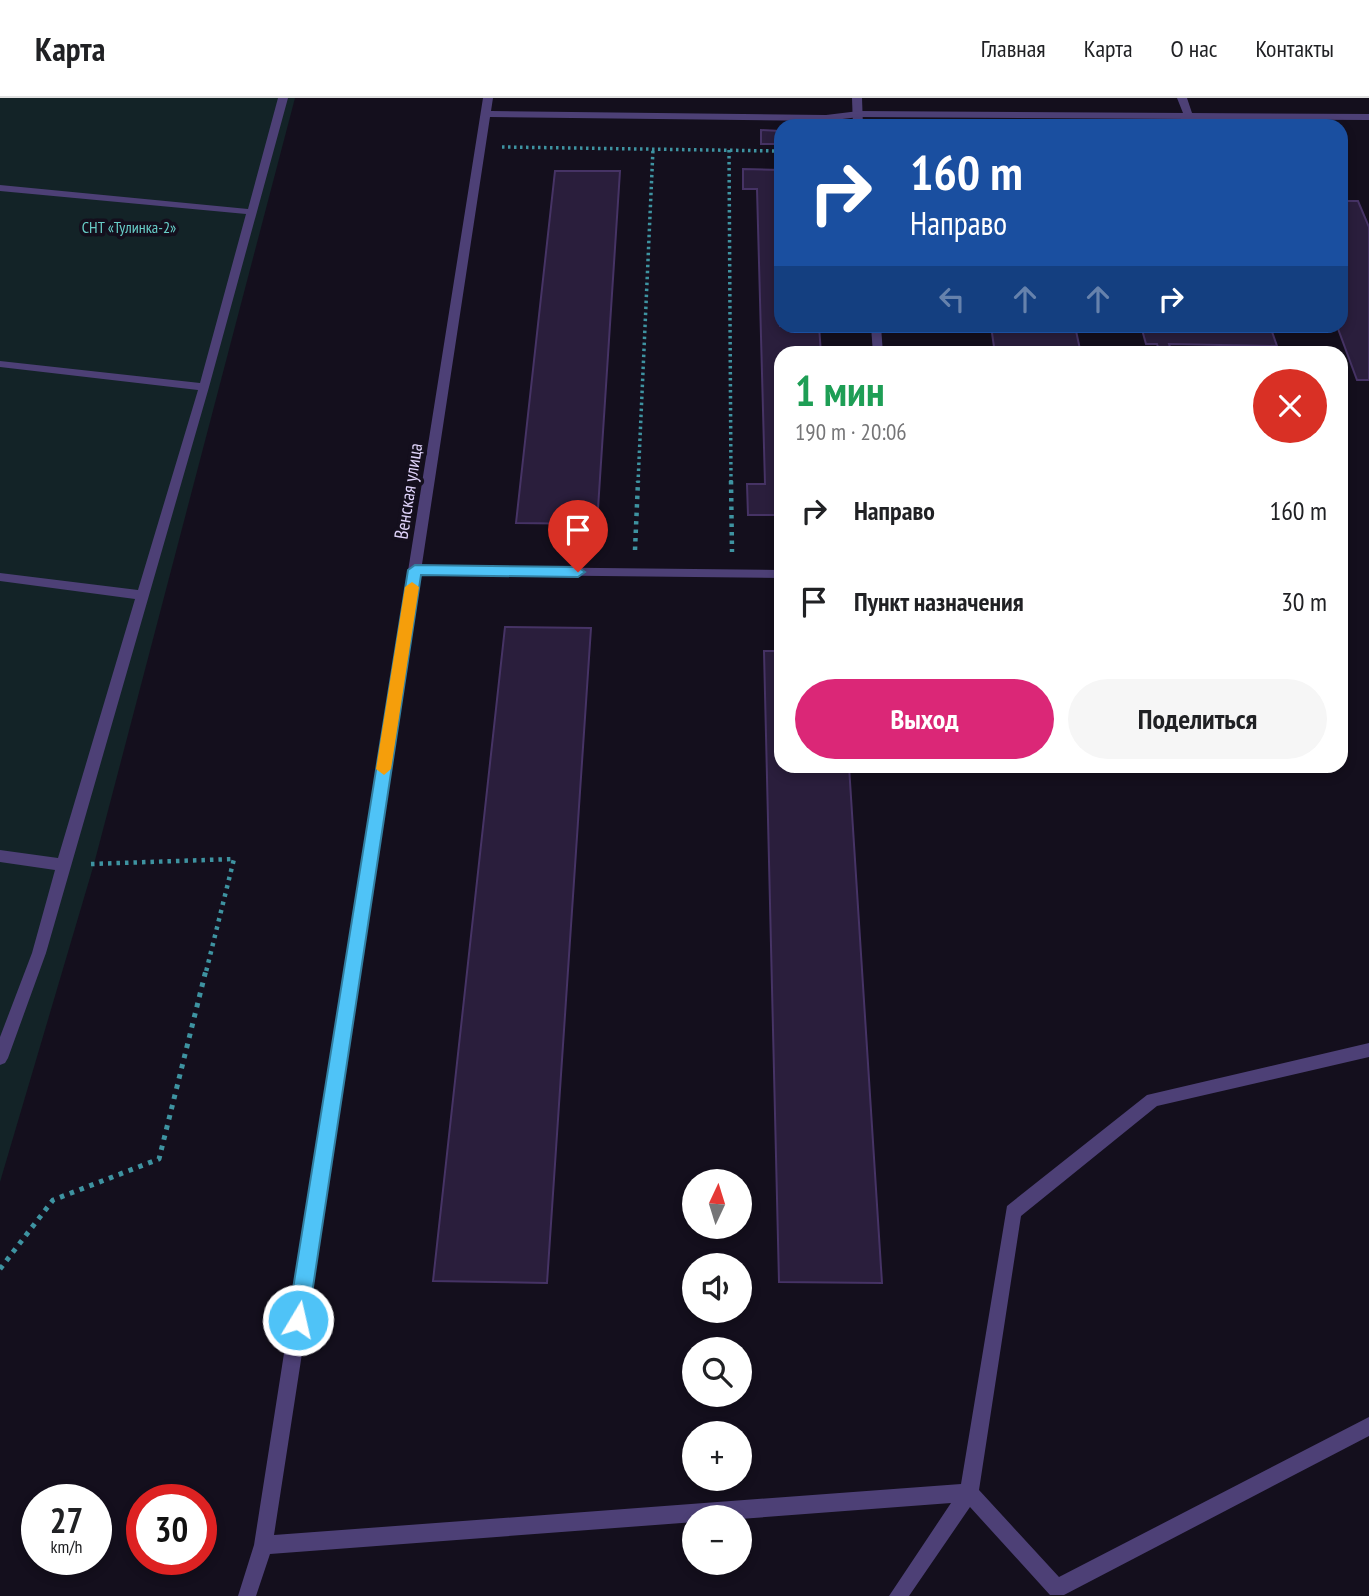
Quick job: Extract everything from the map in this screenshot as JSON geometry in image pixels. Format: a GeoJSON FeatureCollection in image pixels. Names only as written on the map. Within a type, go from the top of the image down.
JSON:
{"type":"FeatureCollection","features":[{"type":"Feature","properties":{"kind":"street"},"geometry":{"type":"LineString","coordinates":[[0,1058],[39,953],[62,865],[204,387],[283,98]]}},
{"type":"Feature","properties":{"kind":"street","name":"Венская улица"},"geometry":{"type":"LineString","coordinates":[[247,1596],[263,1545],[488,98]]}},
{"type":"Feature","properties":{"kind":"street"},"geometry":{"type":"LineString","coordinates":[[857,98],[859,119]]}},
{"type":"Feature","properties":{"kind":"street"},"geometry":{"type":"LineString","coordinates":[[1182,98],[1188,116]]}},
{"type":"Feature","properties":{"kind":"street"},"geometry":{"type":"LineString","coordinates":[[486,114],[826,118],[859,114],[1369,117]]}},
{"type":"Feature","properties":{"kind":"street"},"geometry":{"type":"LineString","coordinates":[[0,188],[252,212]]}},
{"type":"Feature","properties":{"kind":"street"},"geometry":{"type":"LineString","coordinates":[[0,364],[204,387]]}},
{"type":"Feature","properties":{"kind":"street"},"geometry":{"type":"LineString","coordinates":[[415,570],[774,574]]}},
{"type":"Feature","properties":{"kind":"street"},"geometry":{"type":"LineString","coordinates":[[0,577],[143,595]]}},
{"type":"Feature","properties":{"kind":"street"},"geometry":{"type":"LineString","coordinates":[[0,856],[62,865]]}},
{"type":"Feature","properties":{"kind":"street"},"geometry":{"type":"LineString","coordinates":[[898,1596],[969,1493],[1013,1212],[1153,1100],[1369,1050]]}},
{"type":"Feature","properties":{"kind":"street"},"geometry":{"type":"LineString","coordinates":[[969,1493],[1058,1588],[1369,1426]]}},
{"type":"Feature","properties":{"kind":"street"},"geometry":{"type":"LineString","coordinates":[[263,1545],[969,1493]]}},
{"type":"Feature","properties":{"kind":"path"},"geometry":{"type":"LineString","coordinates":[[481,147],[774,151]]}},
{"type":"Feature","properties":{"kind":"path"},"geometry":{"type":"LineString","coordinates":[[634,572],[653,149]]}},
{"type":"Feature","properties":{"kind":"path"},"geometry":{"type":"LineString","coordinates":[[729,150],[732,573]]}},
{"type":"Feature","properties":{"kind":"path"},"geometry":{"type":"LineString","coordinates":[[0,1269],[53,1200],[159,1159],[234,859],[62,865]]}},
{"type":"Feature","properties":{"kind":"green space","name":"СНТ «Тулинка-2»"},"geometry":{"type":"Polygon","coordinates":[[[0,98],[295,98],[94,864],[0,1182],[0,98]]]}},
{"type":"Feature","properties":{"kind":"building"},"geometry":{"type":"Polygon","coordinates":[[[761,130],[774,131],[774,144],[761,144],[761,130]]]}},
{"type":"Feature","properties":{"kind":"building"},"geometry":{"type":"Polygon","coordinates":[[[743,169],[774,170],[774,333],[820,333],[820,346],[774,346],[774,515],[748,515],[747,484],[765,484],[757,189],[743,189],[743,169]]]}},
{"type":"Feature","properties":{"kind":"building"},"geometry":{"type":"Polygon","coordinates":[[[555,171],[620,171],[597,524],[516,523],[555,171]]]}},
{"type":"Feature","properties":{"kind":"building"},"geometry":{"type":"Polygon","coordinates":[[[1348,201],[1358,201],[1369,227],[1369,380],[1357,380],[1348,356],[1348,346],[1344,346],[1340,333],[1348,333],[1348,201]]]}},
{"type":"Feature","properties":{"kind":"building"},"geometry":{"type":"Polygon","coordinates":[[[992,333],[1076,333],[1079,346],[994,346],[992,333]]]}},
{"type":"Feature","properties":{"kind":"building"},"geometry":{"type":"Polygon","coordinates":[[[1143,333],[1272,333],[1277,346],[1158,346],[1146,344],[1143,333]]]}},
{"type":"Feature","properties":{"kind":"building"},"geometry":{"type":"Polygon","coordinates":[[[505,627],[591,628],[547,1283],[433,1281],[505,627]]]}},
{"type":"Feature","properties":{"kind":"building"},"geometry":{"type":"Polygon","coordinates":[[[764,651],[774,651],[774,773],[849,773],[882,1283],[779,1282],[764,651]]]}},
{"type":"Feature","properties":{"kind":"slow traffic"},"geometry":{"type":"LineString","coordinates":[[384,769],[412,587]]}},
{"type":"Feature","properties":{"kind":"route"},"geometry":{"type":"LineString","coordinates":[[298,1320],[415,570],[578,572]]}}]}
